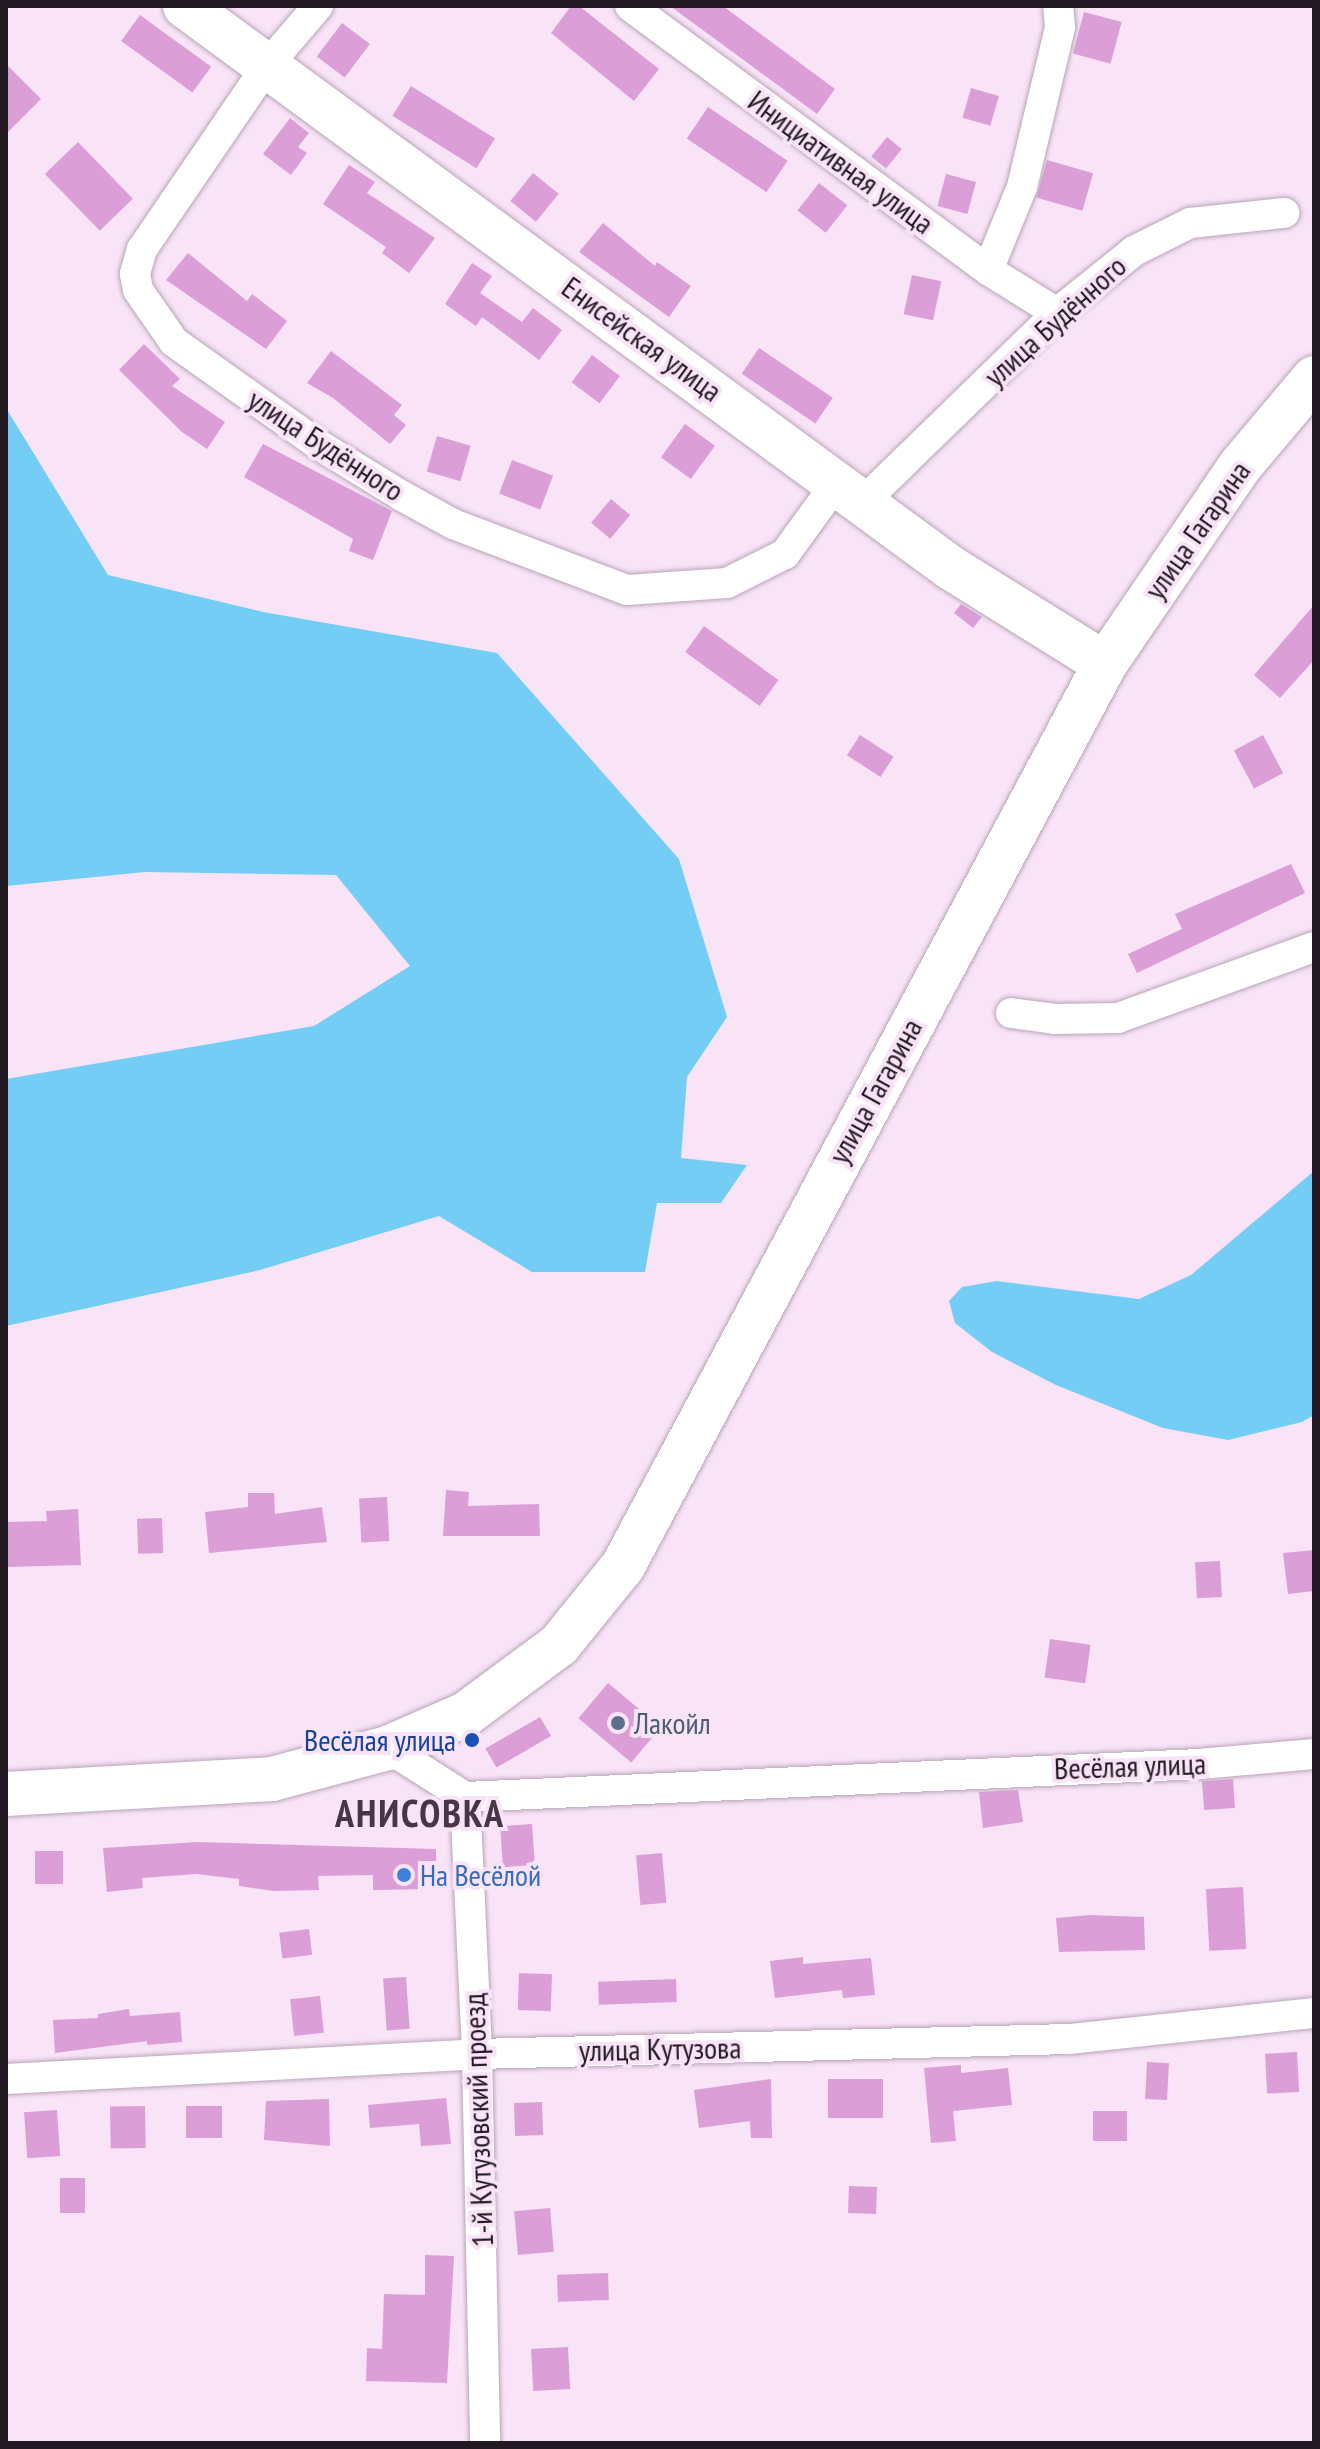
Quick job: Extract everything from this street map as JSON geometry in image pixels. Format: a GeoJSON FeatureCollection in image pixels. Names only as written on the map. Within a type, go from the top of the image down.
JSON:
{"type":"FeatureCollection","features":[{"type":"Feature","properties":{"kind":"main road","name":"Енисейская улица"},"geometry":{"type":"LineString","coordinates":[[185,6],[851,491],[951,568],[1105,664]]}},
{"type":"Feature","properties":{"kind":"main road","name":"улица Гагарина"},"geometry":{"type":"LineString","coordinates":[[388,1748],[466,1714],[559,1645],[623,1566],[758,1306],[1105,664],[1240,466],[1314,378]]}},
{"type":"Feature","properties":{"kind":"main road"},"geometry":{"type":"LineString","coordinates":[[6,1794],[272,1779],[388,1748]]}},
{"type":"Feature","properties":{"kind":"street","name":"улица Будённого"},"geometry":{"type":"LineString","coordinates":[[318,6],[267,66],[142,249],[135,274],[138,290],[174,342],[319,445],[453,524],[627,590],[727,583],[785,554],[851,491],[1057,313],[1134,251],[1190,223],[1284,213]]}},
{"type":"Feature","properties":{"kind":"street","name":"Инициативная улица"},"geometry":{"type":"LineString","coordinates":[[630,6],[988,270],[1057,313]]}},
{"type":"Feature","properties":{"kind":"street"},"geometry":{"type":"LineString","coordinates":[[988,270],[1022,187],[1060,27],[1058,6]]}},
{"type":"Feature","properties":{"kind":"street"},"geometry":{"type":"LineString","coordinates":[[1011,1013],[1055,1019],[1118,1018],[1314,947]]}},
{"type":"Feature","properties":{"kind":"street"},"geometry":{"type":"LineString","coordinates":[[388,1748],[465,1797]]}},
{"type":"Feature","properties":{"kind":"street","name":"Весёлая улица"},"geometry":{"type":"LineString","coordinates":[[465,1797],[1200,1764],[1314,1754]]}},
{"type":"Feature","properties":{"kind":"street","name":"1-й Кутузовский проезд"},"geometry":{"type":"LineString","coordinates":[[465,1797],[477,2054],[485,2443]]}},
{"type":"Feature","properties":{"kind":"street","name":"улица Кутузова"},"geometry":{"type":"LineString","coordinates":[[6,2079],[477,2054],[1070,2039],[1314,2013]]}},
{"type":"Feature","properties":{"kind":"water"},"geometry":{"type":"Polygon","coordinates":[[[6,408],[108,575],[263,612],[497,653],[679,859],[727,1017],[687,1077],[681,1158],[747,1165],[721,1203],[657,1203],[645,1272],[532,1272],[439,1216],[260,1270],[6,1326],[6,1079],[314,1026],[410,966],[336,875],[145,872],[6,886],[6,408]]]}},
{"type":"Feature","properties":{"kind":"water"},"geometry":{"type":"Polygon","coordinates":[[[1314,1171],[1314,1415],[1302,1422],[1228,1440],[1163,1428],[1056,1385],[992,1352],[955,1323],[949,1301],[962,1287],[997,1281],[1139,1299],[1191,1275],[1314,1171]]]}},
{"type":"Feature","properties":{"kind":"building"},"geometry":{"type":"Polygon","coordinates":[[[571,6],[579,6],[659,69],[634,101],[551,33],[571,6]]]}},
{"type":"Feature","properties":{"kind":"building"},"geometry":{"type":"Polygon","coordinates":[[[670,6],[723,6],[835,89],[817,114],[670,6]]]}},
{"type":"Feature","properties":{"kind":"building"},"geometry":{"type":"Polygon","coordinates":[[[1084,12],[1122,22],[1111,64],[1073,54],[1084,12]]]}},
{"type":"Feature","properties":{"kind":"building"},"geometry":{"type":"Polygon","coordinates":[[[140,15],[211,67],[192,93],[121,41],[140,15]]]}},
{"type":"Feature","properties":{"kind":"building"},"geometry":{"type":"Polygon","coordinates":[[[342,23],[370,44],[345,78],[317,57],[342,23]]]}},
{"type":"Feature","properties":{"kind":"building"},"geometry":{"type":"Polygon","coordinates":[[[6,64],[41,99],[6,134],[6,64]]]}},
{"type":"Feature","properties":{"kind":"building"},"geometry":{"type":"Polygon","coordinates":[[[411,86],[495,138],[476,168],[392,116],[411,86]]]}},
{"type":"Feature","properties":{"kind":"building"},"geometry":{"type":"Polygon","coordinates":[[[971,88],[999,96],[990,126],[962,118],[971,88]]]}},
{"type":"Feature","properties":{"kind":"building"},"geometry":{"type":"Polygon","coordinates":[[[708,107],[788,161],[766,192],[687,139],[708,107]]]}},
{"type":"Feature","properties":{"kind":"building"},"geometry":{"type":"Polygon","coordinates":[[[290,118],[309,133],[298,147],[307,153],[291,175],[263,154],[290,118]]]}},
{"type":"Feature","properties":{"kind":"building"},"geometry":{"type":"Polygon","coordinates":[[[887,137],[902,149],[886,168],[871,156],[887,137]]]}},
{"type":"Feature","properties":{"kind":"building"},"geometry":{"type":"Polygon","coordinates":[[[78,142],[133,199],[100,231],[45,174],[78,142]]]}},
{"type":"Feature","properties":{"kind":"building"},"geometry":{"type":"Polygon","coordinates":[[[1047,160],[1093,173],[1082,211],[1036,197],[1047,160]]]}},
{"type":"Feature","properties":{"kind":"building"},"geometry":{"type":"Polygon","coordinates":[[[349,165],[375,182],[367,193],[435,238],[409,273],[382,253],[386,247],[323,204],[349,165]]]}},
{"type":"Feature","properties":{"kind":"building"},"geometry":{"type":"Polygon","coordinates":[[[533,173],[559,194],[536,222],[510,201],[533,173]]]}},
{"type":"Feature","properties":{"kind":"building"},"geometry":{"type":"Polygon","coordinates":[[[946,174],[976,182],[967,214],[937,206],[946,174]]]}},
{"type":"Feature","properties":{"kind":"building"},"geometry":{"type":"Polygon","coordinates":[[[819,183],[847,205],[826,233],[797,211],[819,183]]]}},
{"type":"Feature","properties":{"kind":"building"},"geometry":{"type":"Polygon","coordinates":[[[603,223],[655,266],[657,262],[691,286],[669,317],[579,252],[603,223]]]}},
{"type":"Feature","properties":{"kind":"building"},"geometry":{"type":"Polygon","coordinates":[[[188,253],[247,301],[252,294],[287,321],[266,349],[166,280],[188,253]]]}},
{"type":"Feature","properties":{"kind":"building"},"geometry":{"type":"Polygon","coordinates":[[[472,263],[492,276],[480,293],[522,322],[533,308],[562,330],[539,360],[482,317],[476,326],[445,304],[472,263]]]}},
{"type":"Feature","properties":{"kind":"building"},"geometry":{"type":"Polygon","coordinates":[[[912,275],[941,281],[933,320],[904,314],[912,275]]]}},
{"type":"Feature","properties":{"kind":"building"},"geometry":{"type":"Polygon","coordinates":[[[144,344],[180,379],[172,386],[225,422],[207,449],[182,432],[119,370],[144,344]]]}},
{"type":"Feature","properties":{"kind":"building"},"geometry":{"type":"Polygon","coordinates":[[[759,348],[833,398],[815,423],[742,374],[759,348]]]}},
{"type":"Feature","properties":{"kind":"building"},"geometry":{"type":"Polygon","coordinates":[[[331,351],[402,405],[394,415],[406,425],[390,444],[333,398],[307,383],[331,351]]]}},
{"type":"Feature","properties":{"kind":"building"},"geometry":{"type":"Polygon","coordinates":[[[592,355],[620,376],[599,403],[572,382],[592,355]]]}},
{"type":"Feature","properties":{"kind":"building"},"geometry":{"type":"Polygon","coordinates":[[[685,424],[715,446],[691,479],[661,457],[685,424]]]}},
{"type":"Feature","properties":{"kind":"building"},"geometry":{"type":"Polygon","coordinates":[[[437,436],[471,446],[460,481],[427,472],[437,436]]]}},
{"type":"Feature","properties":{"kind":"building"},"geometry":{"type":"Polygon","coordinates":[[[263,444],[392,511],[373,560],[349,551],[353,539],[244,477],[263,444]]]}},
{"type":"Feature","properties":{"kind":"building"},"geometry":{"type":"Polygon","coordinates":[[[512,460],[553,476],[540,509],[499,494],[512,460]]]}},
{"type":"Feature","properties":{"kind":"building"},"geometry":{"type":"Polygon","coordinates":[[[611,499],[630,515],[610,539],[591,523],[611,499]]]}},
{"type":"Feature","properties":{"kind":"building"},"geometry":{"type":"Polygon","coordinates":[[[961,604],[982,617],[973,628],[954,613],[961,604]]]}},
{"type":"Feature","properties":{"kind":"building"},"geometry":{"type":"Polygon","coordinates":[[[1314,605],[1314,660],[1280,698],[1254,675],[1314,605]]]}},
{"type":"Feature","properties":{"kind":"building"},"geometry":{"type":"Polygon","coordinates":[[[704,626],[778,680],[760,706],[685,652],[704,626]]]}},
{"type":"Feature","properties":{"kind":"building"},"geometry":{"type":"Polygon","coordinates":[[[860,735],[894,757],[880,777],[847,755],[860,735]]]}},
{"type":"Feature","properties":{"kind":"building"},"geometry":{"type":"Polygon","coordinates":[[[1263,735],[1283,773],[1254,788],[1234,750],[1263,735]]]}},
{"type":"Feature","properties":{"kind":"building"},"geometry":{"type":"Polygon","coordinates":[[[1291,864],[1305,893],[1137,973],[1128,954],[1182,929],[1175,914],[1291,864]]]}},
{"type":"Feature","properties":{"kind":"building"},"geometry":{"type":"Polygon","coordinates":[[[446,1490],[469,1492],[468,1506],[539,1504],[540,1536],[443,1536],[446,1490]]]}},
{"type":"Feature","properties":{"kind":"building"},"geometry":{"type":"Polygon","coordinates":[[[248,1493],[274,1493],[275,1514],[322,1507],[327,1542],[209,1553],[205,1512],[248,1507],[248,1493]]]}},
{"type":"Feature","properties":{"kind":"building"},"geometry":{"type":"Polygon","coordinates":[[[387,1497],[389,1541],[361,1542],[359,1498],[387,1497]]]}},
{"type":"Feature","properties":{"kind":"building"},"geometry":{"type":"Polygon","coordinates":[[[78,1509],[81,1565],[6,1567],[6,1522],[47,1521],[46,1511],[78,1509]]]}},
{"type":"Feature","properties":{"kind":"building"},"geometry":{"type":"Polygon","coordinates":[[[162,1518],[163,1553],[138,1554],[137,1519],[162,1518]]]}},
{"type":"Feature","properties":{"kind":"building"},"geometry":{"type":"Polygon","coordinates":[[[1314,1550],[1314,1591],[1288,1594],[1283,1553],[1314,1550]]]}},
{"type":"Feature","properties":{"kind":"building"},"geometry":{"type":"Polygon","coordinates":[[[1220,1561],[1222,1597],[1197,1598],[1195,1562],[1220,1561]]]}},
{"type":"Feature","properties":{"kind":"building"},"geometry":{"type":"Polygon","coordinates":[[[1050,1639],[1091,1645],[1085,1683],[1045,1678],[1050,1639]]]}},
{"type":"Feature","properties":{"kind":"building"},"geometry":{"type":"Polygon","coordinates":[[[608,1683],[661,1727],[631,1763],[578,1718],[608,1683]]]}},
{"type":"Feature","properties":{"kind":"building"},"geometry":{"type":"Polygon","coordinates":[[[540,1717],[551,1736],[496,1768],[485,1748],[540,1717]]]}},
{"type":"Feature","properties":{"kind":"building"},"geometry":{"type":"Polygon","coordinates":[[[1233,1779],[1235,1808],[1204,1810],[1202,1781],[1233,1779]]]}},
{"type":"Feature","properties":{"kind":"building"},"geometry":{"type":"Polygon","coordinates":[[[1018,1790],[1023,1822],[983,1828],[979,1792],[1018,1790]]]}},
{"type":"Feature","properties":{"kind":"building"},"geometry":{"type":"Polygon","coordinates":[[[532,1824],[535,1865],[503,1867],[500,1826],[532,1824]]]}},
{"type":"Feature","properties":{"kind":"building"},"geometry":{"type":"Polygon","coordinates":[[[197,1842],[436,1849],[436,1889],[373,1890],[373,1875],[318,1876],[319,1890],[274,1891],[239,1886],[239,1879],[196,1874],[142,1878],[143,1888],[107,1892],[103,1848],[197,1842]]]}},
{"type":"Feature","properties":{"kind":"building"},"geometry":{"type":"Polygon","coordinates":[[[35,1851],[63,1851],[63,1884],[35,1884],[35,1851]]]}},
{"type":"Feature","properties":{"kind":"building"},"geometry":{"type":"Polygon","coordinates":[[[662,1853],[666,1903],[640,1905],[636,1855],[662,1853]]]}},
{"type":"Feature","properties":{"kind":"building"},"geometry":{"type":"Polygon","coordinates":[[[1243,1887],[1246,1949],[1209,1951],[1206,1889],[1243,1887]]]}},
{"type":"Feature","properties":{"kind":"building"},"geometry":{"type":"Polygon","coordinates":[[[1090,1915],[1144,1917],[1145,1950],[1059,1952],[1056,1918],[1090,1915]]]}},
{"type":"Feature","properties":{"kind":"building"},"geometry":{"type":"Polygon","coordinates":[[[309,1929],[312,1955],[282,1958],[279,1933],[309,1929]]]}},
{"type":"Feature","properties":{"kind":"building"},"geometry":{"type":"Polygon","coordinates":[[[803,1957],[803,1964],[871,1958],[875,1995],[843,1998],[842,1990],[775,1998],[770,1961],[803,1957]]]}},
{"type":"Feature","properties":{"kind":"building"},"geometry":{"type":"Polygon","coordinates":[[[519,1973],[552,1974],[551,2011],[518,2010],[519,1973]]]}},
{"type":"Feature","properties":{"kind":"building"},"geometry":{"type":"Polygon","coordinates":[[[406,1977],[410,2029],[387,2030],[383,1979],[406,1977]]]}},
{"type":"Feature","properties":{"kind":"building"},"geometry":{"type":"Polygon","coordinates":[[[676,1979],[677,2002],[599,2005],[598,1982],[676,1979]]]}},
{"type":"Feature","properties":{"kind":"building"},"geometry":{"type":"Polygon","coordinates":[[[320,1996],[324,2033],[294,2036],[290,1999],[320,1996]]]}},
{"type":"Feature","properties":{"kind":"building"},"geometry":{"type":"Polygon","coordinates":[[[129,2009],[130,2016],[180,2012],[182,2042],[147,2045],[147,2041],[55,2053],[53,2020],[98,2018],[98,2014],[129,2009]]]}},
{"type":"Feature","properties":{"kind":"building"},"geometry":{"type":"Polygon","coordinates":[[[1297,2052],[1299,2092],[1267,2094],[1265,2054],[1297,2052]]]}},
{"type":"Feature","properties":{"kind":"building"},"geometry":{"type":"Polygon","coordinates":[[[1147,2062],[1169,2063],[1167,2100],[1145,2099],[1147,2062]]]}},
{"type":"Feature","properties":{"kind":"building"},"geometry":{"type":"Polygon","coordinates":[[[961,2065],[961,2073],[1008,2068],[1012,2105],[953,2111],[956,2141],[931,2143],[924,2068],[961,2065]]]}},
{"type":"Feature","properties":{"kind":"building"},"geometry":{"type":"Polygon","coordinates":[[[771,2079],[772,2138],[751,2138],[750,2121],[699,2128],[694,2090],[771,2079]]]}},
{"type":"Feature","properties":{"kind":"building"},"geometry":{"type":"Polygon","coordinates":[[[828,2079],[883,2079],[883,2118],[828,2118],[828,2079]]]}},
{"type":"Feature","properties":{"kind":"building"},"geometry":{"type":"Polygon","coordinates":[[[446,2098],[451,2144],[421,2146],[419,2124],[370,2128],[368,2105],[446,2098]]]}},
{"type":"Feature","properties":{"kind":"building"},"geometry":{"type":"Polygon","coordinates":[[[329,2099],[330,2146],[264,2140],[266,2101],[329,2099]]]}},
{"type":"Feature","properties":{"kind":"building"},"geometry":{"type":"Polygon","coordinates":[[[542,2102],[543,2135],[515,2136],[514,2103],[542,2102]]]}},
{"type":"Feature","properties":{"kind":"building"},"geometry":{"type":"Polygon","coordinates":[[[145,2106],[146,2148],[111,2149],[110,2107],[145,2106]]]}},
{"type":"Feature","properties":{"kind":"building"},"geometry":{"type":"Polygon","coordinates":[[[186,2106],[222,2106],[222,2138],[186,2138],[186,2106]]]}},
{"type":"Feature","properties":{"kind":"building"},"geometry":{"type":"Polygon","coordinates":[[[57,2110],[60,2156],[27,2158],[24,2112],[57,2110]]]}},
{"type":"Feature","properties":{"kind":"building"},"geometry":{"type":"Polygon","coordinates":[[[1093,2111],[1127,2111],[1127,2141],[1093,2141],[1093,2111]]]}},
{"type":"Feature","properties":{"kind":"building"},"geometry":{"type":"Polygon","coordinates":[[[60,2178],[85,2178],[85,2213],[60,2213],[60,2178]]]}},
{"type":"Feature","properties":{"kind":"building"},"geometry":{"type":"Polygon","coordinates":[[[849,2186],[877,2187],[876,2214],[848,2213],[849,2186]]]}},
{"type":"Feature","properties":{"kind":"building"},"geometry":{"type":"Polygon","coordinates":[[[550,2208],[554,2252],[518,2255],[514,2211],[550,2208]]]}},
{"type":"Feature","properties":{"kind":"building"},"geometry":{"type":"Polygon","coordinates":[[[425,2255],[454,2256],[447,2383],[366,2381],[367,2348],[382,2349],[384,2294],[425,2295],[425,2255]]]}},
{"type":"Feature","properties":{"kind":"building"},"geometry":{"type":"Polygon","coordinates":[[[608,2273],[609,2300],[558,2302],[557,2275],[608,2273]]]}},
{"type":"Feature","properties":{"kind":"building"},"geometry":{"type":"Polygon","coordinates":[[[568,2347],[570,2389],[533,2391],[531,2349],[568,2347]]]}},
{"type":"Feature","properties":{"kind":"place","name":"Лакойл"},"geometry":{"type":"Point","coordinates":[618,1723]}},
{"type":"Feature","properties":{"kind":"place","name":"Весёлая улица"},"geometry":{"type":"Point","coordinates":[472,1740]}},
{"type":"Feature","properties":{"kind":"place","name":"На Весёлой"},"geometry":{"type":"Point","coordinates":[404,1875]}},
{"type":"Feature","properties":{"kind":"district","name":"АНИСОВКА"},"geometry":{"type":"Point","coordinates":[420,1813]}}]}
